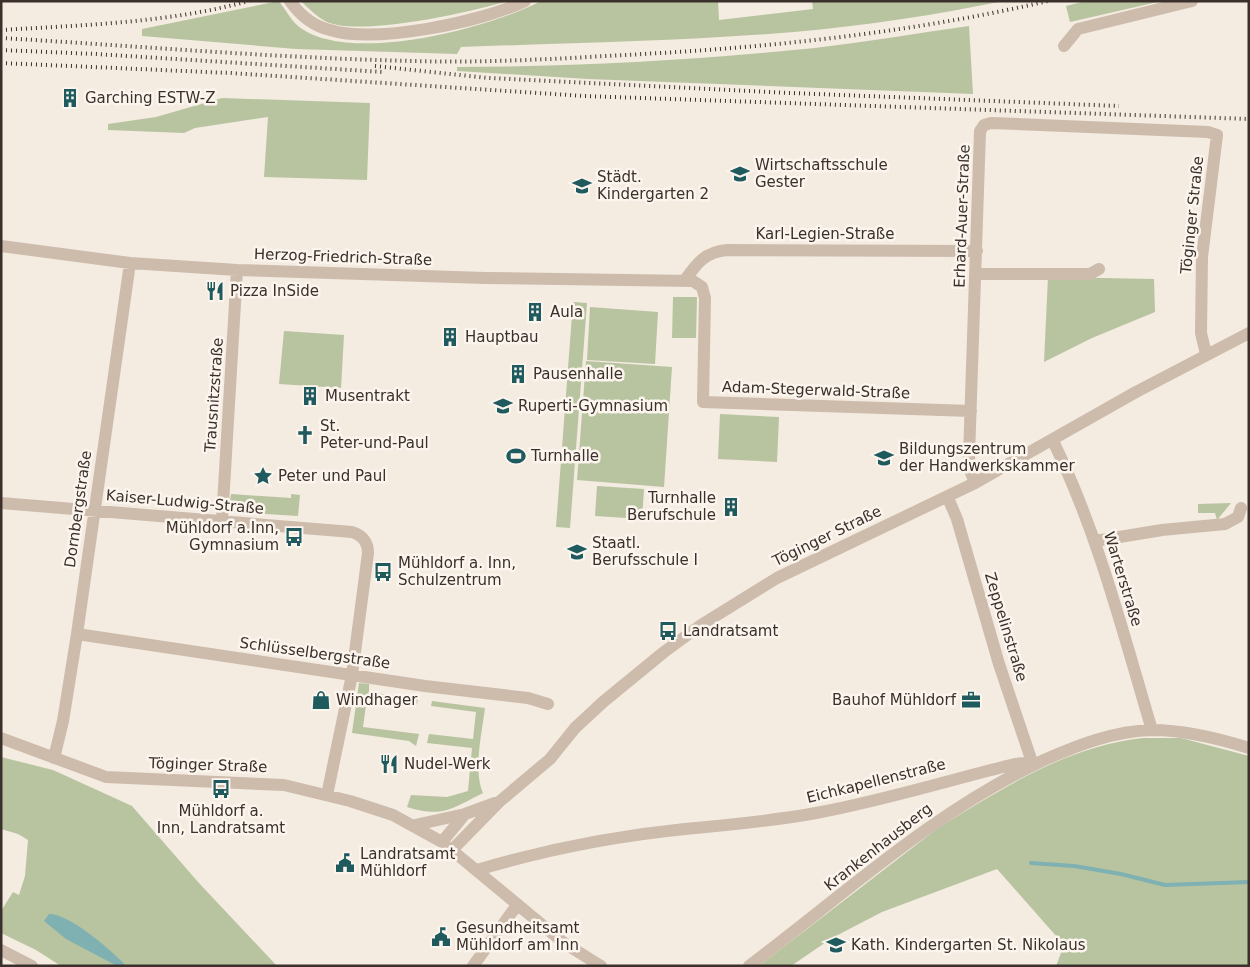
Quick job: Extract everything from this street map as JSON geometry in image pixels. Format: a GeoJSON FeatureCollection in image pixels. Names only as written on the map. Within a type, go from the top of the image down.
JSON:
{"type":"FeatureCollection","features":[{"type":"Feature","properties":{"kind":"street"},"geometry":{"type":"LineString","coordinates":[[290,1],[302,15],[317,26],[336,32],[356,34],[403,31],[460,22],[500,12],[525,1]]}},
{"type":"Feature","properties":{"kind":"street"},"geometry":{"type":"LineString","coordinates":[[1064,46],[1078,29],[1192,1]]}},
{"type":"Feature","properties":{"kind":"street","name":"Erhard-Auer-Straße"},"geometry":{"type":"LineString","coordinates":[[975,484],[970,470],[969,456],[977,274],[980,131],[984,125],[991,123],[1160,130]]}},
{"type":"Feature","properties":{"kind":"street","name":"Töginger Straße"},"geometry":{"type":"LineString","coordinates":[[1160,130],[1208,132],[1216,135],[1202,256],[1201,333],[1206,354]]}},
{"type":"Feature","properties":{"kind":"street","name":"Herzog-Friedrich-Straße"},"geometry":{"type":"LineString","coordinates":[[1,246],[130,263],[238,270],[484,278],[685,280]]}},
{"type":"Feature","properties":{"kind":"street","name":"Karl-Legien-Straße"},"geometry":{"type":"LineString","coordinates":[[685,280],[700,259],[718,251],[727,250],[977,251]]}},
{"type":"Feature","properties":{"kind":"street","name":"Dornbergstraße"},"geometry":{"type":"LineString","coordinates":[[54,758],[63,721],[77,634],[130,263]]}},
{"type":"Feature","properties":{"kind":"street"},"geometry":{"type":"LineString","coordinates":[[977,274],[1090,274],[1100,269]]}},
{"type":"Feature","properties":{"kind":"street","name":"Trausnitzstraße"},"geometry":{"type":"LineString","coordinates":[[222,521],[238,270]]}},
{"type":"Feature","properties":{"kind":"street","name":"Adam-Stegerwald-Straße"},"geometry":{"type":"LineString","coordinates":[[685,280],[697,283],[702,287],[705,298],[703,402],[971,411]]}},
{"type":"Feature","properties":{"kind":"street","name":"Töginger Straße"},"geometry":{"type":"LineString","coordinates":[[1,738],[106,777],[272,783],[327,795],[368,806],[415,825],[447,846],[550,759],[575,728],[603,702],[664,652],[702,625],[785,574],[975,484],[1206,354],[1249,333]]}},
{"type":"Feature","properties":{"kind":"street","name":"Warterstraße"},"geometry":{"type":"LineString","coordinates":[[1053,441],[1074,484],[1095,541],[1152,730]]}},
{"type":"Feature","properties":{"kind":"street","name":"Zeppelinstraße"},"geometry":{"type":"LineString","coordinates":[[948,498],[957,519],[999,664],[1033,765]]}},
{"type":"Feature","properties":{"kind":"street","name":"Kaiser-Ludwig-Straße"},"geometry":{"type":"LineString","coordinates":[[1,503],[352,532],[364,539],[368,553],[352,675]]}},
{"type":"Feature","properties":{"kind":"street"},"geometry":{"type":"LineString","coordinates":[[1095,541],[1144,532],[1225,524],[1238,516],[1241,508]]}},
{"type":"Feature","properties":{"kind":"street","name":"Schlüsselbergstraße"},"geometry":{"type":"LineString","coordinates":[[77,634],[352,675],[528,698],[548,704]]}},
{"type":"Feature","properties":{"kind":"street"},"geometry":{"type":"LineString","coordinates":[[327,795],[352,675]]}},
{"type":"Feature","properties":{"kind":"street","name":"Eichkapellenstraße"},"geometry":{"type":"LineString","coordinates":[[477,870],[558,850],[633,836],[817,813],[876,801],[946,780],[1015,764],[1025,763],[1033,765],[1066,750],[1099,739],[1152,730],[1206,736],[1249,748]]}},
{"type":"Feature","properties":{"kind":"street","name":"Krankenhausberg"},"geometry":{"type":"LineString","coordinates":[[749,966],[798,930],[917,834],[956,808],[1033,765]]}},
{"type":"Feature","properties":{"kind":"street","name":"Töginger Straße"},"geometry":{"type":"LineString","coordinates":[[415,825],[465,814],[500,802]]}},
{"type":"Feature","properties":{"kind":"street"},"geometry":{"type":"LineString","coordinates":[[465,814],[447,846],[564,943],[600,966]]}},
{"type":"Feature","properties":{"kind":"street"},"geometry":{"type":"LineString","coordinates":[[473,966],[517,905]]}},
{"type":"Feature","properties":{"kind":"street"},"geometry":{"type":"LineString","coordinates":[[1,950],[32,966]]}},
{"type":"Feature","properties":{"kind":"green space"},"geometry":{"type":"Polygon","coordinates":[[[279,1],[290,18],[298,26],[320,38],[349,43],[383,43],[419,39],[455,31],[488,22],[541,1],[718,1],[719,20],[813,9],[812,1],[1004,1],[899,20],[820,30],[669,40],[461,47],[457,54],[296,49],[142,36],[142,29],[279,1]]]}},
{"type":"Feature","properties":{"kind":"green space"},"geometry":{"type":"Polygon","coordinates":[[[301,1],[508,1],[415,22],[362,27],[325,21],[301,1]]]}},
{"type":"Feature","properties":{"kind":"green space"},"geometry":{"type":"Polygon","coordinates":[[[1086,1],[1162,1],[1070,22],[1066,6],[1086,1]]]}},
{"type":"Feature","properties":{"kind":"green space"},"geometry":{"type":"Polygon","coordinates":[[[969,26],[973,94],[588,79],[457,71],[457,67],[592,64],[770,52],[834,46],[969,26]]]}},
{"type":"Feature","properties":{"kind":"green space"},"geometry":{"type":"Polygon","coordinates":[[[222,98],[370,103],[367,180],[264,177],[268,117],[195,128],[184,133],[108,130],[108,124],[156,117],[222,98]]]}},
{"type":"Feature","properties":{"kind":"green space"},"geometry":{"type":"Polygon","coordinates":[[[1048,277],[1154,279],[1155,312],[1092,338],[1044,362],[1048,277]]]}},
{"type":"Feature","properties":{"kind":"green space"},"geometry":{"type":"Polygon","coordinates":[[[673,297],[697,297],[696,338],[672,338],[673,297]]]}},
{"type":"Feature","properties":{"kind":"green space"},"geometry":{"type":"Polygon","coordinates":[[[573,302],[587,303],[570,528],[556,527],[573,302]]]}},
{"type":"Feature","properties":{"kind":"green space"},"geometry":{"type":"Polygon","coordinates":[[[590,307],[658,312],[655,364],[587,360],[590,307]]]}},
{"type":"Feature","properties":{"kind":"green space"},"geometry":{"type":"Polygon","coordinates":[[[284,331],[344,335],[341,388],[279,384],[284,331]]]}},
{"type":"Feature","properties":{"kind":"green space"},"geometry":{"type":"Polygon","coordinates":[[[586,361],[672,367],[664,487],[577,480],[586,361]]]}},
{"type":"Feature","properties":{"kind":"green space"},"geometry":{"type":"Polygon","coordinates":[[[720,414],[779,417],[777,462],[718,459],[720,414]]]}},
{"type":"Feature","properties":{"kind":"green space"},"geometry":{"type":"Polygon","coordinates":[[[597,486],[644,489],[642,519],[595,516],[597,486]]]}},
{"type":"Feature","properties":{"kind":"green space"},"geometry":{"type":"Polygon","coordinates":[[[231,494],[291,498],[291,494],[300,495],[298,516],[234,512],[229,508],[231,494]]]}},
{"type":"Feature","properties":{"kind":"green space"},"geometry":{"type":"Polygon","coordinates":[[[1231,503],[1217,520],[1215,513],[1198,513],[1198,504],[1231,503]]]}},
{"type":"Feature","properties":{"kind":"green space"},"geometry":{"type":"Polygon","coordinates":[[[359,683],[369,684],[369,692],[418,699],[417,704],[367,698],[363,727],[419,734],[416,746],[409,741],[352,733],[359,683]]]}},
{"type":"Feature","properties":{"kind":"green space"},"geometry":{"type":"Polygon","coordinates":[[[432,701],[485,708],[478,763],[483,793],[454,807],[438,812],[407,807],[411,795],[447,797],[468,791],[472,748],[427,743],[429,734],[473,739],[476,712],[431,706],[432,701]]]}},
{"type":"Feature","properties":{"kind":"green space"},"geometry":{"type":"Polygon","coordinates":[[[1143,738],[1181,738],[1249,756],[1249,966],[1056,966],[1064,945],[997,869],[882,912],[832,938],[791,966],[759,966],[938,828],[1011,784],[1036,771],[1088,750],[1143,738]]]}},
{"type":"Feature","properties":{"kind":"green space"},"geometry":{"type":"Polygon","coordinates":[[[1,757],[53,770],[132,806],[198,882],[277,966],[61,966],[36,950],[1,933],[1,911],[13,892],[19,895],[25,876],[28,840],[18,834],[1,829],[1,757]]]}},
{"type":"Feature","properties":{"kind":"water"},"geometry":{"type":"Polygon","coordinates":[[[49,914],[67,919],[90,934],[126,966],[117,966],[66,939],[44,921],[49,914]]]}},
{"type":"Feature","properties":{"kind":"waterway"},"geometry":{"type":"LineString","coordinates":[[1031,863],[1074,866],[1121,874],[1165,885],[1249,882]]}},
{"type":"Feature","properties":{"kind":"railway"},"geometry":{"type":"LineString","coordinates":[[1,30],[157,19],[249,1]]}},
{"type":"Feature","properties":{"kind":"railway"},"geometry":{"type":"LineString","coordinates":[[1,38],[310,57],[439,61],[518,60],[677,52],[838,37],[944,22],[1048,1]]}},
{"type":"Feature","properties":{"kind":"railway"},"geometry":{"type":"LineString","coordinates":[[1,50],[383,72]]}},
{"type":"Feature","properties":{"kind":"railway"},"geometry":{"type":"LineString","coordinates":[[1,63],[230,73],[584,96],[1249,119]]}},
{"type":"Feature","properties":{"kind":"railway"},"geometry":{"type":"LineString","coordinates":[[375,66],[488,78],[791,93],[1119,106]]}},
{"type":"Feature","properties":{"kind":"place","name":"Garching ESTW-Z"},"geometry":{"type":"Point","coordinates":[70,98]}},
{"type":"Feature","properties":{"kind":"place","name":"Wirtschaftsschule Gester"},"geometry":{"type":"Point","coordinates":[740,174]}},
{"type":"Feature","properties":{"kind":"place","name":"Städt. Kindergarten 2"},"geometry":{"type":"Point","coordinates":[582,186]}},
{"type":"Feature","properties":{"kind":"place","name":"Pizza InSide"},"geometry":{"type":"Point","coordinates":[215,291]}},
{"type":"Feature","properties":{"kind":"place","name":"Aula"},"geometry":{"type":"Point","coordinates":[535,312]}},
{"type":"Feature","properties":{"kind":"place","name":"Hauptbau"},"geometry":{"type":"Point","coordinates":[450,337]}},
{"type":"Feature","properties":{"kind":"place","name":"Pausenhalle"},"geometry":{"type":"Point","coordinates":[518,374]}},
{"type":"Feature","properties":{"kind":"place","name":"Musentrakt"},"geometry":{"type":"Point","coordinates":[310,396]}},
{"type":"Feature","properties":{"kind":"place","name":"Ruperti-Gymnasium"},"geometry":{"type":"Point","coordinates":[503,406]}},
{"type":"Feature","properties":{"kind":"place","name":"St. Peter-und-Paul"},"geometry":{"type":"Point","coordinates":[305,435]}},
{"type":"Feature","properties":{"kind":"place","name":"Turnhalle"},"geometry":{"type":"Point","coordinates":[516,456]}},
{"type":"Feature","properties":{"kind":"place","name":"Bildungszentrum der Handwerkskammer"},"geometry":{"type":"Point","coordinates":[884,458]}},
{"type":"Feature","properties":{"kind":"place","name":"Peter und Paul"},"geometry":{"type":"Point","coordinates":[263,476]}},
{"type":"Feature","properties":{"kind":"place","name":"Turnhalle Berufschule"},"geometry":{"type":"Point","coordinates":[731,507]}},
{"type":"Feature","properties":{"kind":"place","name":"Mühldorf a.Inn, Gymnasium"},"geometry":{"type":"Point","coordinates":[294,537]}},
{"type":"Feature","properties":{"kind":"place","name":"Staatl. Berufsschule I"},"geometry":{"type":"Point","coordinates":[577,552]}},
{"type":"Feature","properties":{"kind":"place","name":"Mühldorf a. Inn, Schulzentrum"},"geometry":{"type":"Point","coordinates":[383,572]}},
{"type":"Feature","properties":{"kind":"place","name":"Landratsamt"},"geometry":{"type":"Point","coordinates":[668,631]}},
{"type":"Feature","properties":{"kind":"place","name":"Windhager"},"geometry":{"type":"Point","coordinates":[321,700]}},
{"type":"Feature","properties":{"kind":"place","name":"Bauhof Mühldorf"},"geometry":{"type":"Point","coordinates":[971,700]}},
{"type":"Feature","properties":{"kind":"place","name":"Nudel-Werk"},"geometry":{"type":"Point","coordinates":[389,764]}},
{"type":"Feature","properties":{"kind":"place","name":"Mühldorf a. Inn, Landratsamt"},"geometry":{"type":"Point","coordinates":[221,789]}},
{"type":"Feature","properties":{"kind":"place","name":"Landratsamt Mühldorf"},"geometry":{"type":"Point","coordinates":[345,863]}},
{"type":"Feature","properties":{"kind":"place","name":"Gesundheitsamt Mühldorf am Inn"},"geometry":{"type":"Point","coordinates":[441,937]}},
{"type":"Feature","properties":{"kind":"place","name":"Kath. Kindergarten St. Nikolaus"},"geometry":{"type":"Point","coordinates":[836,945]}}]}
